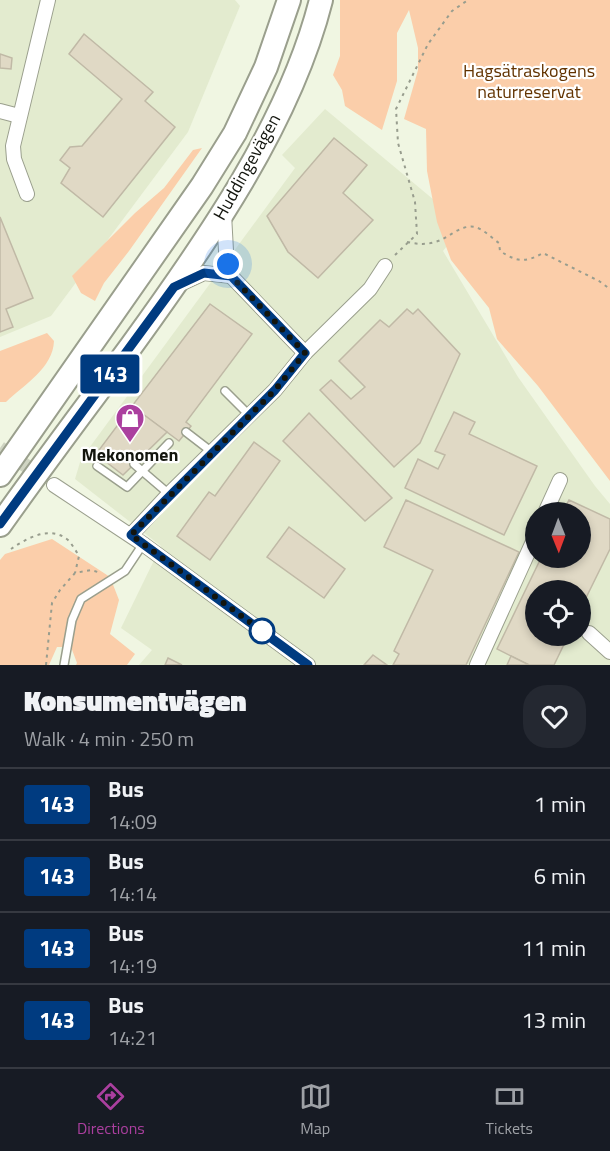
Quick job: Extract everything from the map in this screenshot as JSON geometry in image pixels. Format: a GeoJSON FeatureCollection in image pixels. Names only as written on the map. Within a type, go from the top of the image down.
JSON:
{"type":"FeatureCollection","features":[{"type":"Feature","properties":{"kind":"main road","name":"Huddingevägen"},"geometry":{"type":"LineString","coordinates":[[0,475],[202,186],[235,133],[266,68],[289,0]]}},
{"type":"Feature","properties":{"kind":"main road","name":"Huddingevägen"},"geometry":{"type":"LineString","coordinates":[[0,525],[174,287],[224,212],[253,163],[294,79],[316,21],[321,0]]}},
{"type":"Feature","properties":{"kind":"main road"},"geometry":{"type":"LineString","coordinates":[[0,454],[14,436],[41,415]]}},
{"type":"Feature","properties":{"kind":"street"},"geometry":{"type":"LineString","coordinates":[[27,194],[14,159],[12,146],[48,0]]}},
{"type":"Feature","properties":{"kind":"street"},"geometry":{"type":"LineString","coordinates":[[0,111],[18,116]]}},
{"type":"Feature","properties":{"kind":"street"},"geometry":{"type":"LineString","coordinates":[[224,212],[226,251],[231,276],[305,353]]}},
{"type":"Feature","properties":{"kind":"street"},"geometry":{"type":"LineString","coordinates":[[131,535],[275,390],[305,353],[370,289],[385,266]]}},
{"type":"Feature","properties":{"kind":"street"},"geometry":{"type":"LineString","coordinates":[[174,287],[204,273],[231,276]]}},
{"type":"Feature","properties":{"kind":"street"},"geometry":{"type":"LineString","coordinates":[[550,502],[560,480]]}},
{"type":"Feature","properties":{"kind":"street"},"geometry":{"type":"LineString","coordinates":[[54,485],[131,535],[308,665]]}},
{"type":"Feature","properties":{"kind":"street"},"geometry":{"type":"LineString","coordinates":[[477,665],[525,559]]}},
{"type":"Feature","properties":{"kind":"street"},"geometry":{"type":"LineString","coordinates":[[591,635],[610,652]]}},
{"type":"Feature","properties":{"kind":"lane"},"geometry":{"type":"LineString","coordinates":[[225,391],[249,416]]}},
{"type":"Feature","properties":{"kind":"lane"},"geometry":{"type":"LineString","coordinates":[[186,432],[212,452]]}},
{"type":"Feature","properties":{"kind":"lane"},"geometry":{"type":"LineString","coordinates":[[97,466],[127,487],[169,443]]}},
{"type":"Feature","properties":{"kind":"lane"},"geometry":{"type":"LineString","coordinates":[[134,464],[170,494]]}},
{"type":"Feature","properties":{"kind":"lane"},"geometry":{"type":"LineString","coordinates":[[64,665],[72,620],[81,599],[125,571],[143,544]]}},
{"type":"Feature","properties":{"kind":"path"},"geometry":{"type":"LineString","coordinates":[[385,266],[417,234],[415,202],[398,143],[396,109],[428,44],[452,11],[468,0]]}},
{"type":"Feature","properties":{"kind":"path"},"geometry":{"type":"LineString","coordinates":[[407,242],[425,244],[439,242],[469,226],[478,228],[499,243],[500,251],[515,261],[532,259],[543,253],[599,281],[610,289]]}},
{"type":"Feature","properties":{"kind":"path"},"geometry":{"type":"LineString","coordinates":[[11,549],[22,541],[40,534],[55,533],[69,541],[79,556],[75,573]]}},
{"type":"Feature","properties":{"kind":"shaded area"},"geometry":{"type":"Polygon","coordinates":[[[0,0],[235,0],[240,6],[188,132],[51,316],[0,337],[0,0]]]}},
{"type":"Feature","properties":{"kind":"shaded area"},"geometry":{"type":"Polygon","coordinates":[[[325,109],[464,225],[443,251],[518,377],[610,504],[610,665],[139,665],[152,650],[121,628],[161,546],[75,479],[81,459],[295,168],[282,155],[325,109]]]}},
{"type":"Feature","properties":{"kind":"green space","name":"Hagsätraskogens naturreservat"},"geometry":{"type":"Polygon","coordinates":[[[340,0],[610,0],[610,481],[538,386],[497,339],[489,308],[451,260],[437,222],[427,171],[426,129],[404,119],[418,70],[418,48],[409,10],[397,33],[397,81],[382,130],[345,106],[342,90],[333,75],[340,56],[340,0]]]}},
{"type":"Feature","properties":{"kind":"green space"},"geometry":{"type":"Polygon","coordinates":[[[202,148],[104,283],[95,301],[81,293],[72,276],[135,213],[164,188],[193,150],[202,148]]]}},
{"type":"Feature","properties":{"kind":"green space"},"geometry":{"type":"Polygon","coordinates":[[[47,333],[54,341],[49,360],[6,402],[0,402],[0,351],[47,333]]]}},
{"type":"Feature","properties":{"kind":"green space"},"geometry":{"type":"Polygon","coordinates":[[[52,539],[110,577],[119,600],[110,634],[135,654],[127,665],[76,665],[71,647],[57,647],[49,665],[0,665],[0,560],[5,554],[52,539]]]}},
{"type":"Feature","properties":{"kind":"building"},"geometry":{"type":"Polygon","coordinates":[[[84,34],[153,92],[145,101],[175,127],[103,217],[61,183],[70,168],[60,160],[70,147],[82,146],[122,99],[69,54],[84,34]]]}},
{"type":"Feature","properties":{"kind":"building"},"geometry":{"type":"Polygon","coordinates":[[[0,54],[12,58],[11,69],[0,68],[0,54]]]}},
{"type":"Feature","properties":{"kind":"building"},"geometry":{"type":"Polygon","coordinates":[[[334,138],[367,165],[343,193],[373,220],[318,278],[288,252],[267,216],[334,138]]]}},
{"type":"Feature","properties":{"kind":"building"},"geometry":{"type":"Polygon","coordinates":[[[0,217],[33,298],[6,309],[13,327],[0,332],[0,217]]]}},
{"type":"Feature","properties":{"kind":"building"},"geometry":{"type":"Polygon","coordinates":[[[210,304],[252,334],[186,422],[191,426],[179,441],[132,406],[210,304]]]}},
{"type":"Feature","properties":{"kind":"building"},"geometry":{"type":"Polygon","coordinates":[[[407,309],[413,314],[418,309],[460,354],[420,443],[394,467],[320,390],[331,380],[351,399],[365,387],[339,361],[380,320],[389,327],[407,309]]]}},
{"type":"Feature","properties":{"kind":"building","name":"Mekonomen"},"geometry":{"type":"Polygon","coordinates":[[[132,406],[167,432],[123,475],[96,454],[132,406]]]}},
{"type":"Feature","properties":{"kind":"building"},"geometry":{"type":"Polygon","coordinates":[[[454,412],[475,422],[469,434],[537,466],[504,535],[405,488],[418,459],[438,469],[445,455],[435,451],[454,412]]]}},
{"type":"Feature","properties":{"kind":"building"},"geometry":{"type":"Polygon","coordinates":[[[309,413],[392,498],[365,521],[283,441],[309,413]]]}},
{"type":"Feature","properties":{"kind":"building"},"geometry":{"type":"Polygon","coordinates":[[[254,442],[280,461],[210,560],[177,536],[209,492],[215,496],[254,442]]]}},
{"type":"Feature","properties":{"kind":"building"},"geometry":{"type":"Polygon","coordinates":[[[406,500],[519,552],[466,665],[393,665],[399,654],[394,651],[433,570],[384,547],[406,500]]]}},
{"type":"Feature","properties":{"kind":"building"},"geometry":{"type":"Polygon","coordinates":[[[591,510],[610,519],[610,549],[591,588],[591,580],[530,580],[536,568],[591,568],[591,510]]]}},
{"type":"Feature","properties":{"kind":"building"},"geometry":{"type":"Polygon","coordinates":[[[289,527],[345,569],[324,598],[267,557],[289,527]]]}},
{"type":"Feature","properties":{"kind":"building"},"geometry":{"type":"Polygon","coordinates":[[[525,591],[525,646],[563,646],[554,665],[529,665],[497,649],[525,591]]]}},
{"type":"Feature","properties":{"kind":"building"},"geometry":{"type":"Polygon","coordinates":[[[373,655],[387,665],[364,665],[373,655]]]}},
{"type":"Feature","properties":{"kind":"building"},"geometry":{"type":"Polygon","coordinates":[[[511,656],[529,665],[507,665],[511,656]]]}},
{"type":"Feature","properties":{"kind":"building"},"geometry":{"type":"Polygon","coordinates":[[[168,658],[182,665],[165,665],[168,658]]]}},
{"type":"Feature","properties":{"kind":"tunnel"},"geometry":{"type":"LineString","coordinates":[[0,448],[54,485]]}},
{"type":"Feature","properties":{"kind":"bus line","name":"143"},"geometry":{"type":"LineString","coordinates":[[0,524],[174,287],[204,273],[231,276],[305,353],[275,390],[131,535],[308,665]]}},
{"type":"Feature","properties":{"kind":"place","name":"Mekonomen"},"geometry":{"type":"Point","coordinates":[130,444]}},
{"type":"Feature","properties":{"kind":"route"},"geometry":{"type":"LineString","coordinates":[[228,264],[231,276],[305,353],[275,390],[131,535],[262,631]]}}]}
